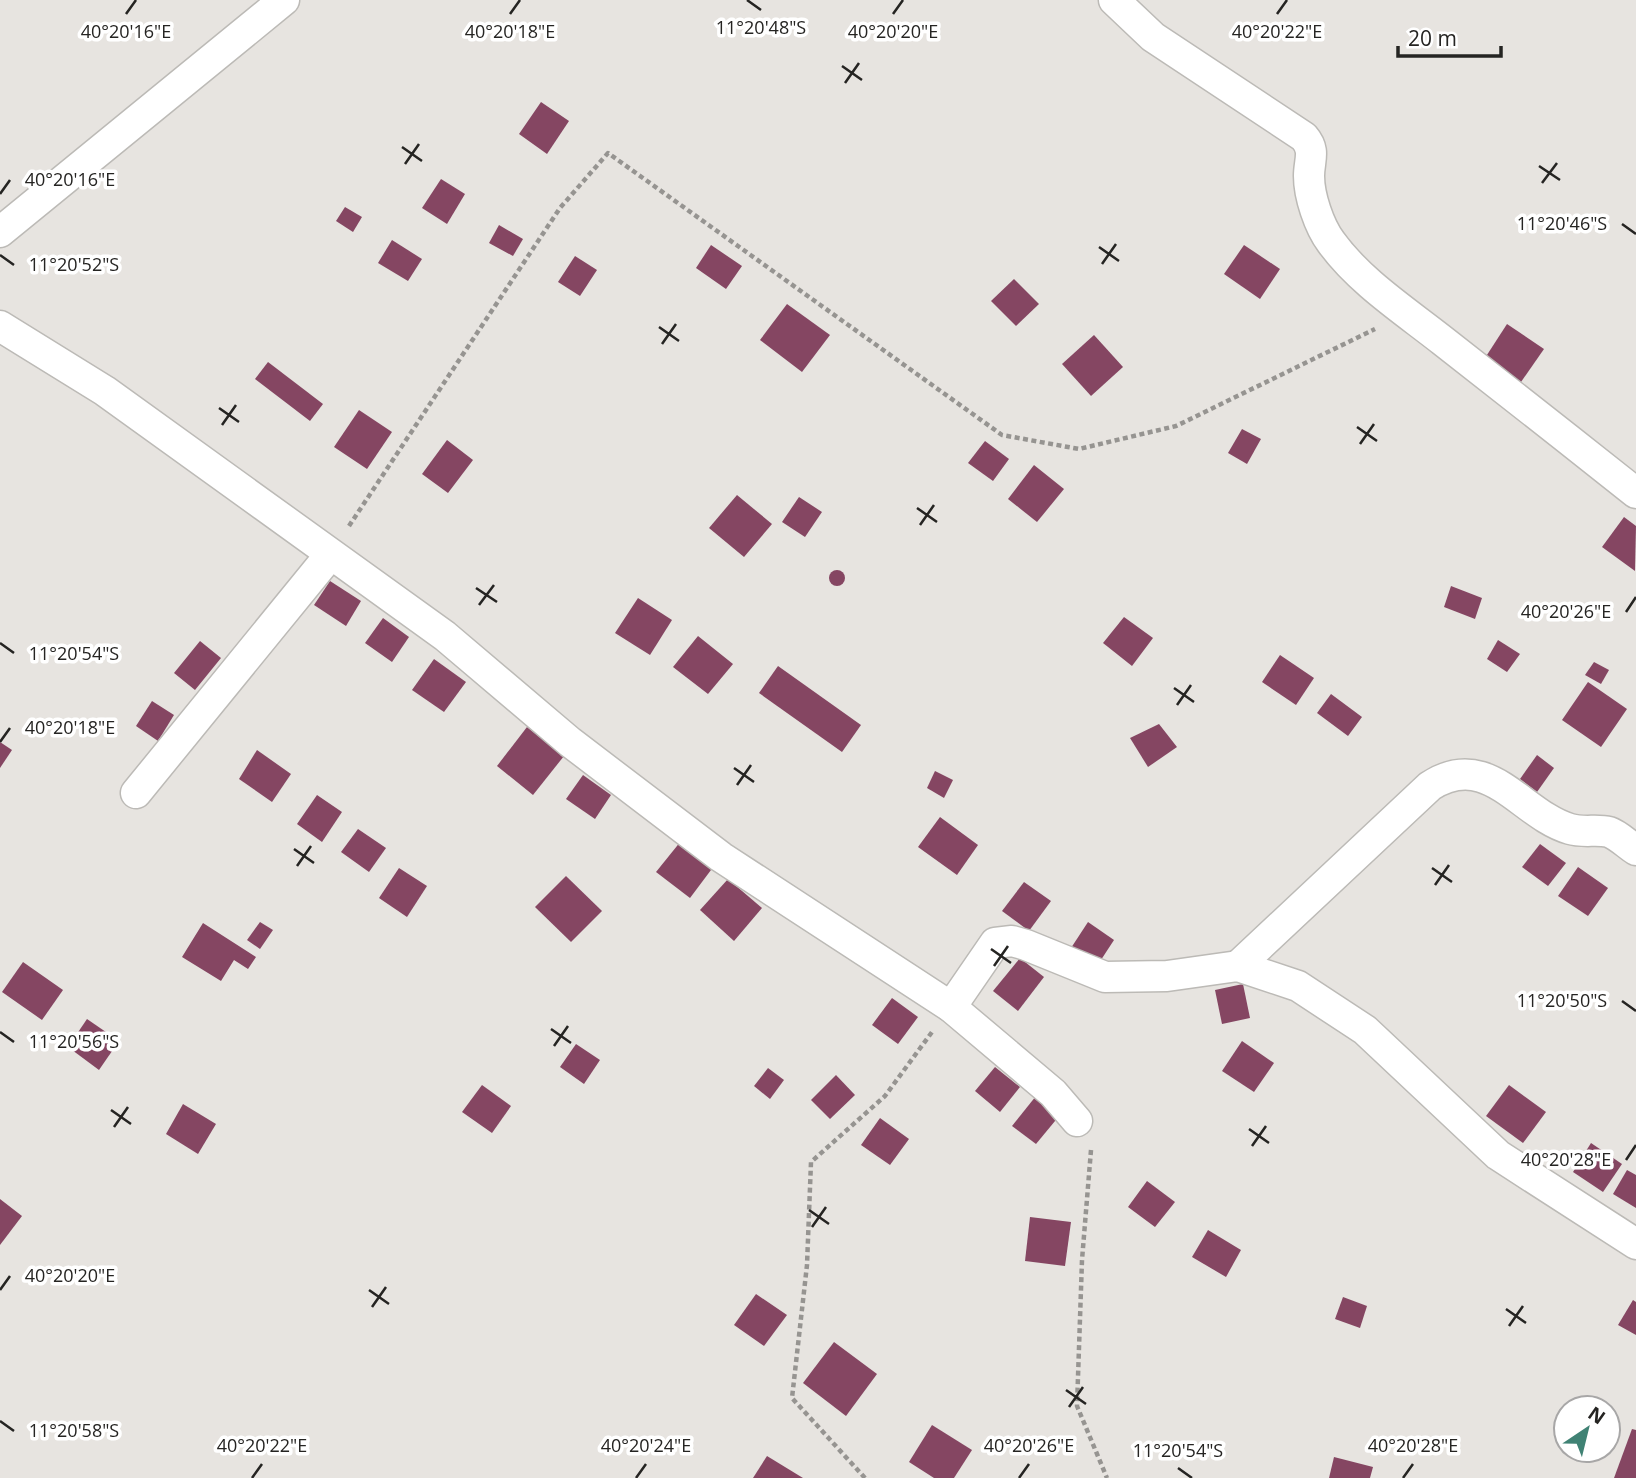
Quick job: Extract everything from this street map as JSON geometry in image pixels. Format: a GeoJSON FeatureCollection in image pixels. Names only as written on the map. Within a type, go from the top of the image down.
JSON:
{"type":"FeatureCollection","features":[{"type":"Feature","properties":{"kind":"street"},"geometry":{"type":"LineString","coordinates":[[0,232],[284,0]]}},
{"type":"Feature","properties":{"kind":"street"},"geometry":{"type":"LineString","coordinates":[[1114,0],[1153,37],[1304,136],[1310,144],[1312,155],[1309,176],[1320,220],[1330,241],[1355,268],[1407,313],[1636,493]]}},
{"type":"Feature","properties":{"kind":"street"},"geometry":{"type":"LineString","coordinates":[[0,326],[106,391],[445,636],[570,742],[721,857],[951,1007],[1053,1093],[1077,1121]]}},
{"type":"Feature","properties":{"kind":"street"},"geometry":{"type":"LineString","coordinates":[[136,793],[330,555]]}},
{"type":"Feature","properties":{"kind":"street"},"geometry":{"type":"LineString","coordinates":[[1238,966],[1430,786],[1445,776],[1460,772],[1494,783],[1570,830],[1611,832],[1636,850]]}},
{"type":"Feature","properties":{"kind":"street"},"geometry":{"type":"LineString","coordinates":[[951,1007],[995,943],[1012,941],[1105,977],[1167,976],[1238,966],[1298,986],[1365,1030],[1498,1155],[1636,1244]]}},
{"type":"Feature","properties":{"kind":"path"},"geometry":{"type":"LineString","coordinates":[[330,555],[561,208],[608,153],[1002,435],[1079,449],[1176,426],[1407,313]]}},
{"type":"Feature","properties":{"kind":"path"},"geometry":{"type":"LineString","coordinates":[[865,1478],[792,1398],[807,1265],[811,1162],[885,1096],[951,1007]]}},
{"type":"Feature","properties":{"kind":"path"},"geometry":{"type":"LineString","coordinates":[[1077,1121],[1091,1146],[1082,1260],[1077,1406],[1107,1478]]}},
{"type":"Feature","properties":{"kind":"building"},"geometry":{"type":"Polygon","coordinates":[[[541,102],[569,121],[547,154],[519,134],[541,102]]]}},
{"type":"Feature","properties":{"kind":"building"},"geometry":{"type":"Polygon","coordinates":[[[441,179],[465,194],[447,224],[422,208],[441,179]]]}},
{"type":"Feature","properties":{"kind":"building"},"geometry":{"type":"Polygon","coordinates":[[[345,207],[362,217],[353,232],[336,221],[345,207]]]}},
{"type":"Feature","properties":{"kind":"building"},"geometry":{"type":"Polygon","coordinates":[[[499,225],[523,239],[513,256],[489,243],[499,225]]]}},
{"type":"Feature","properties":{"kind":"building"},"geometry":{"type":"Polygon","coordinates":[[[392,240],[422,259],[408,281],[378,263],[392,240]]]}},
{"type":"Feature","properties":{"kind":"building"},"geometry":{"type":"Polygon","coordinates":[[[711,245],[742,266],[726,289],[696,268],[711,245]]]}},
{"type":"Feature","properties":{"kind":"building"},"geometry":{"type":"Polygon","coordinates":[[[1244,245],[1280,269],[1260,299],[1224,274],[1244,245]]]}},
{"type":"Feature","properties":{"kind":"building"},"geometry":{"type":"Polygon","coordinates":[[[575,256],[597,270],[580,296],[558,282],[575,256]]]}},
{"type":"Feature","properties":{"kind":"building"},"geometry":{"type":"Polygon","coordinates":[[[1014,279],[1039,304],[1016,326],[991,301],[1014,279]]]}},
{"type":"Feature","properties":{"kind":"building"},"geometry":{"type":"Polygon","coordinates":[[[787,304],[830,335],[802,372],[760,340],[787,304]]]}},
{"type":"Feature","properties":{"kind":"building"},"geometry":{"type":"Polygon","coordinates":[[[1507,324],[1544,349],[1521,382],[1485,358],[1507,324]]]}},
{"type":"Feature","properties":{"kind":"building"},"geometry":{"type":"Polygon","coordinates":[[[1094,335],[1123,367],[1091,396],[1062,364],[1094,335]]]}},
{"type":"Feature","properties":{"kind":"building"},"geometry":{"type":"Polygon","coordinates":[[[268,362],[323,404],[310,421],[255,379],[268,362]]]}},
{"type":"Feature","properties":{"kind":"building"},"geometry":{"type":"Polygon","coordinates":[[[359,410],[392,432],[367,469],[334,447],[359,410]]]}},
{"type":"Feature","properties":{"kind":"building"},"geometry":{"type":"Polygon","coordinates":[[[1242,429],[1261,439],[1247,464],[1228,453],[1242,429]]]}},
{"type":"Feature","properties":{"kind":"building"},"geometry":{"type":"Polygon","coordinates":[[[447,440],[473,460],[448,493],[422,474],[447,440]]]}},
{"type":"Feature","properties":{"kind":"building"},"geometry":{"type":"Polygon","coordinates":[[[985,441],[1009,459],[993,481],[968,463],[985,441]]]}},
{"type":"Feature","properties":{"kind":"building"},"geometry":{"type":"Polygon","coordinates":[[[1034,465],[1064,489],[1037,522],[1008,499],[1034,465]]]}},
{"type":"Feature","properties":{"kind":"building"},"geometry":{"type":"Polygon","coordinates":[[[737,495],[772,524],[744,557],[709,528],[737,495]]]}},
{"type":"Feature","properties":{"kind":"building"},"geometry":{"type":"Polygon","coordinates":[[[799,497],[822,512],[805,537],[782,522],[799,497]]]}},
{"type":"Feature","properties":{"kind":"building"},"geometry":{"type":"Polygon","coordinates":[[[1624,517],[1636,526],[1635,571],[1602,547],[1624,517]]]}},
{"type":"Feature","properties":{"kind":"building"},"geometry":{"type":"Polygon","coordinates":[[[837,570],[845,578],[837,586],[829,578],[837,570]]]}},
{"type":"Feature","properties":{"kind":"building"},"geometry":{"type":"Polygon","coordinates":[[[330,581],[361,601],[346,626],[314,605],[330,581]]]}},
{"type":"Feature","properties":{"kind":"building"},"geometry":{"type":"Polygon","coordinates":[[[1451,586],[1482,598],[1475,619],[1444,607],[1451,586]]]}},
{"type":"Feature","properties":{"kind":"building"},"geometry":{"type":"Polygon","coordinates":[[[638,598],[672,620],[650,655],[615,633],[638,598]]]}},
{"type":"Feature","properties":{"kind":"building"},"geometry":{"type":"Polygon","coordinates":[[[1124,617],[1153,638],[1132,666],[1103,643],[1124,617]]]}},
{"type":"Feature","properties":{"kind":"building"},"geometry":{"type":"Polygon","coordinates":[[[383,618],[409,637],[392,662],[365,643],[383,618]]]}},
{"type":"Feature","properties":{"kind":"building"},"geometry":{"type":"Polygon","coordinates":[[[698,636],[733,664],[708,694],[673,667],[698,636]]]}},
{"type":"Feature","properties":{"kind":"building"},"geometry":{"type":"Polygon","coordinates":[[[1498,640],[1520,654],[1507,672],[1487,659],[1498,640]]]}},
{"type":"Feature","properties":{"kind":"building"},"geometry":{"type":"Polygon","coordinates":[[[200,641],[221,658],[195,690],[174,673],[200,641]]]}},
{"type":"Feature","properties":{"kind":"building"},"geometry":{"type":"Polygon","coordinates":[[[1280,655],[1314,678],[1296,705],[1262,682],[1280,655]]]}},
{"type":"Feature","properties":{"kind":"building"},"geometry":{"type":"Polygon","coordinates":[[[434,659],[466,682],[444,712],[412,690],[434,659]]]}},
{"type":"Feature","properties":{"kind":"building"},"geometry":{"type":"Polygon","coordinates":[[[1594,662],[1609,670],[1601,684],[1585,675],[1594,662]]]}},
{"type":"Feature","properties":{"kind":"building"},"geometry":{"type":"Polygon","coordinates":[[[778,666],[861,725],[842,752],[759,693],[778,666]]]}},
{"type":"Feature","properties":{"kind":"building"},"geometry":{"type":"Polygon","coordinates":[[[1588,682],[1627,709],[1601,747],[1562,720],[1588,682]]]}},
{"type":"Feature","properties":{"kind":"building"},"geometry":{"type":"Polygon","coordinates":[[[1331,694],[1362,717],[1348,736],[1317,713],[1331,694]]]}},
{"type":"Feature","properties":{"kind":"building"},"geometry":{"type":"Polygon","coordinates":[[[152,701],[174,715],[158,741],[136,726],[152,701]]]}},
{"type":"Feature","properties":{"kind":"building"},"geometry":{"type":"Polygon","coordinates":[[[1159,724],[1177,747],[1148,767],[1130,738],[1159,724]]]}},
{"type":"Feature","properties":{"kind":"building"},"geometry":{"type":"Polygon","coordinates":[[[527,727],[564,756],[533,795],[497,766],[527,727]]]}},
{"type":"Feature","properties":{"kind":"building"},"geometry":{"type":"Polygon","coordinates":[[[0,742],[12,750],[0,768],[0,742]]]}},
{"type":"Feature","properties":{"kind":"building"},"geometry":{"type":"Polygon","coordinates":[[[257,750],[291,774],[272,802],[239,779],[257,750]]]}},
{"type":"Feature","properties":{"kind":"building"},"geometry":{"type":"Polygon","coordinates":[[[1537,755],[1554,768],[1537,792],[1520,779],[1537,755]]]}},
{"type":"Feature","properties":{"kind":"building"},"geometry":{"type":"Polygon","coordinates":[[[935,771],[953,780],[944,798],[927,788],[935,771]]]}},
{"type":"Feature","properties":{"kind":"building"},"geometry":{"type":"Polygon","coordinates":[[[583,775],[611,795],[595,819],[566,799],[583,775]]]}},
{"type":"Feature","properties":{"kind":"building"},"geometry":{"type":"Polygon","coordinates":[[[317,795],[342,812],[322,842],[297,824],[317,795]]]}},
{"type":"Feature","properties":{"kind":"building"},"geometry":{"type":"Polygon","coordinates":[[[940,817],[978,845],[957,875],[918,847],[940,817]]]}},
{"type":"Feature","properties":{"kind":"building"},"geometry":{"type":"Polygon","coordinates":[[[358,829],[386,848],[369,872],[341,852],[358,829]]]}},
{"type":"Feature","properties":{"kind":"building"},"geometry":{"type":"Polygon","coordinates":[[[681,841],[714,866],[690,898],[656,872],[681,841]]]}},
{"type":"Feature","properties":{"kind":"building"},"geometry":{"type":"Polygon","coordinates":[[[1540,844],[1566,863],[1548,886],[1522,867],[1540,844]]]}},
{"type":"Feature","properties":{"kind":"building"},"geometry":{"type":"Polygon","coordinates":[[[1578,867],[1608,888],[1588,916],[1558,896],[1578,867]]]}},
{"type":"Feature","properties":{"kind":"building"},"geometry":{"type":"Polygon","coordinates":[[[399,868],[427,886],[407,917],[379,898],[399,868]]]}},
{"type":"Feature","properties":{"kind":"building"},"geometry":{"type":"Polygon","coordinates":[[[566,876],[602,911],[571,942],[535,907],[566,876]]]}},
{"type":"Feature","properties":{"kind":"building"},"geometry":{"type":"Polygon","coordinates":[[[728,879],[762,908],[734,941],[700,910],[728,879]]]}},
{"type":"Feature","properties":{"kind":"building"},"geometry":{"type":"Polygon","coordinates":[[[1024,882],[1051,901],[1029,931],[1002,911],[1024,882]]]}},
{"type":"Feature","properties":{"kind":"building"},"geometry":{"type":"Polygon","coordinates":[[[260,922],[273,930],[260,949],[247,940],[260,922]]]}},
{"type":"Feature","properties":{"kind":"building"},"geometry":{"type":"Polygon","coordinates":[[[1088,922],[1114,940],[1097,966],[1071,948],[1088,922]]]}},
{"type":"Feature","properties":{"kind":"building"},"geometry":{"type":"Polygon","coordinates":[[[203,923],[256,957],[248,969],[234,960],[221,981],[182,957],[203,923]]]}},
{"type":"Feature","properties":{"kind":"building"},"geometry":{"type":"Polygon","coordinates":[[[1020,958],[1044,977],[1018,1011],[993,991],[1020,958]]]}},
{"type":"Feature","properties":{"kind":"building"},"geometry":{"type":"Polygon","coordinates":[[[23,962],[63,990],[42,1020],[2,992],[23,962]]]}},
{"type":"Feature","properties":{"kind":"building"},"geometry":{"type":"Polygon","coordinates":[[[1243,984],[1250,1018],[1222,1024],[1215,990],[1243,984]]]}},
{"type":"Feature","properties":{"kind":"building"},"geometry":{"type":"Polygon","coordinates":[[[892,998],[918,1017],[898,1044],[872,1025],[892,998]]]}},
{"type":"Feature","properties":{"kind":"building"},"geometry":{"type":"Polygon","coordinates":[[[87,1019],[119,1041],[99,1070],[68,1047],[87,1019]]]}},
{"type":"Feature","properties":{"kind":"building"},"geometry":{"type":"Polygon","coordinates":[[[1242,1041],[1274,1063],[1254,1092],[1222,1071],[1242,1041]]]}},
{"type":"Feature","properties":{"kind":"building"},"geometry":{"type":"Polygon","coordinates":[[[576,1044],[600,1060],[584,1084],[560,1067],[576,1044]]]}},
{"type":"Feature","properties":{"kind":"building"},"geometry":{"type":"Polygon","coordinates":[[[995,1067],[1020,1087],[1000,1112],[975,1091],[995,1067]]]}},
{"type":"Feature","properties":{"kind":"building"},"geometry":{"type":"Polygon","coordinates":[[[768,1068],[784,1080],[770,1099],[754,1086],[768,1068]]]}},
{"type":"Feature","properties":{"kind":"building"},"geometry":{"type":"Polygon","coordinates":[[[836,1075],[855,1095],[830,1119],[811,1100],[836,1075]]]}},
{"type":"Feature","properties":{"kind":"building"},"geometry":{"type":"Polygon","coordinates":[[[482,1085],[511,1106],[492,1133],[462,1112],[482,1085]]]}},
{"type":"Feature","properties":{"kind":"building"},"geometry":{"type":"Polygon","coordinates":[[[1509,1085],[1546,1112],[1523,1143],[1486,1116],[1509,1085]]]}},
{"type":"Feature","properties":{"kind":"building"},"geometry":{"type":"Polygon","coordinates":[[[1036,1096],[1060,1115],[1036,1144],[1012,1126],[1036,1096]]]}},
{"type":"Feature","properties":{"kind":"building"},"geometry":{"type":"Polygon","coordinates":[[[183,1104],[216,1124],[198,1154],[166,1134],[183,1104]]]}},
{"type":"Feature","properties":{"kind":"building"},"geometry":{"type":"Polygon","coordinates":[[[880,1118],[909,1139],[890,1165],[861,1145],[880,1118]]]}},
{"type":"Feature","properties":{"kind":"building"},"geometry":{"type":"Polygon","coordinates":[[[1591,1143],[1622,1164],[1603,1192],[1573,1172],[1591,1143]]]}},
{"type":"Feature","properties":{"kind":"building"},"geometry":{"type":"Polygon","coordinates":[[[1627,1170],[1636,1175],[1636,1208],[1613,1194],[1627,1170]]]}},
{"type":"Feature","properties":{"kind":"building"},"geometry":{"type":"Polygon","coordinates":[[[1147,1181],[1175,1202],[1155,1227],[1128,1207],[1147,1181]]]}},
{"type":"Feature","properties":{"kind":"building"},"geometry":{"type":"Polygon","coordinates":[[[0,1199],[22,1216],[0,1245],[0,1199]]]}},
{"type":"Feature","properties":{"kind":"building"},"geometry":{"type":"Polygon","coordinates":[[[1030,1217],[1071,1222],[1065,1266],[1025,1261],[1030,1217]]]}},
{"type":"Feature","properties":{"kind":"building"},"geometry":{"type":"Polygon","coordinates":[[[1208,1230],[1241,1250],[1226,1277],[1192,1257],[1208,1230]]]}},
{"type":"Feature","properties":{"kind":"building"},"geometry":{"type":"Polygon","coordinates":[[[756,1294],[787,1315],[764,1346],[734,1325],[756,1294]]]}},
{"type":"Feature","properties":{"kind":"building"},"geometry":{"type":"Polygon","coordinates":[[[1343,1297],[1367,1306],[1360,1328],[1335,1319],[1343,1297]]]}},
{"type":"Feature","properties":{"kind":"building"},"geometry":{"type":"Polygon","coordinates":[[[1633,1300],[1636,1302],[1636,1335],[1618,1325],[1633,1300]]]}},
{"type":"Feature","properties":{"kind":"building"},"geometry":{"type":"Polygon","coordinates":[[[834,1342],[877,1374],[846,1416],[803,1383],[834,1342]]]}},
{"type":"Feature","properties":{"kind":"building"},"geometry":{"type":"Polygon","coordinates":[[[932,1425],[972,1450],[954,1478],[934,1478],[909,1462],[932,1425]]]}},
{"type":"Feature","properties":{"kind":"building"},"geometry":{"type":"Polygon","coordinates":[[[1632,1429],[1636,1430],[1636,1478],[1614,1478],[1619,1464],[1622,1464],[1622,1456],[1632,1429]]]}},
{"type":"Feature","properties":{"kind":"building"},"geometry":{"type":"Polygon","coordinates":[[[767,1456],[803,1478],[753,1478],[767,1456]]]}},
{"type":"Feature","properties":{"kind":"building"},"geometry":{"type":"Polygon","coordinates":[[[1334,1457],[1373,1467],[1370,1478],[1329,1478],[1334,1457]]]}}]}
